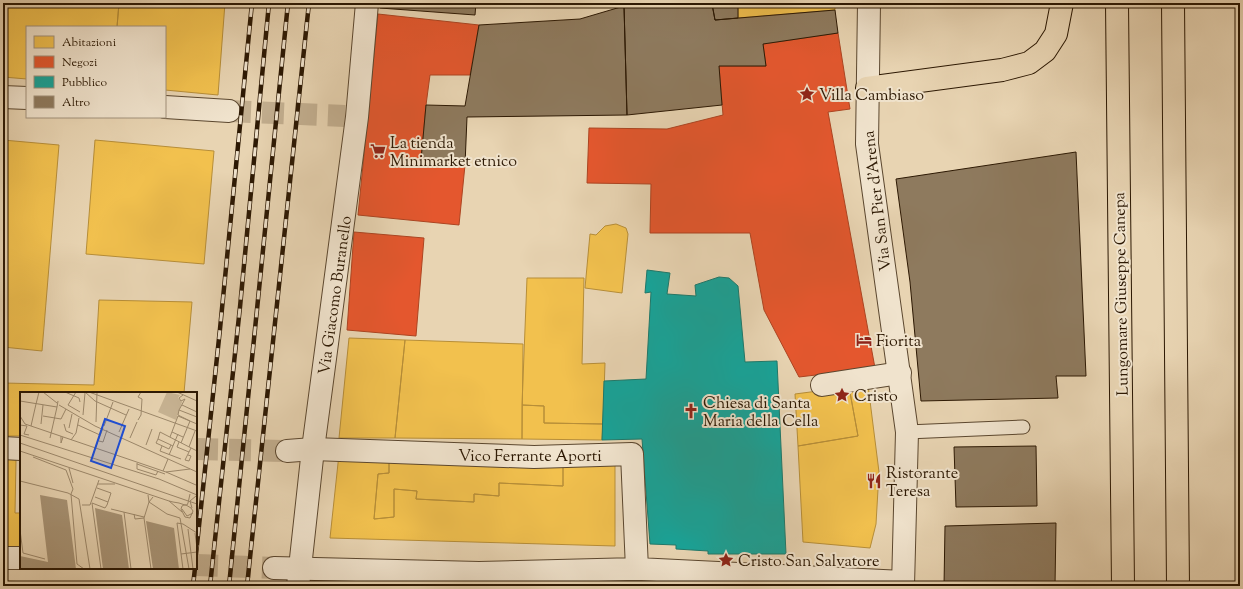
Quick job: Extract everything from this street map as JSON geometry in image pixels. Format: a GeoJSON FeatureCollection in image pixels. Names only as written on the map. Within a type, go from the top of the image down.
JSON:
{"type":"FeatureCollection","features":[{"type":"Feature","properties":{"kind":"highway"},"geometry":{"type":"LineString","coordinates":[[868,88],[1002,70],[1029,63],[1045,51],[1056,34],[1062,3]]}},
{"type":"Feature","properties":{"kind":"highway","name":"Lungomare Giuseppe Canepa"},"geometry":{"type":"LineString","coordinates":[[1117,3],[1123,586]]}},
{"type":"Feature","properties":{"kind":"highway"},"geometry":{"type":"LineString","coordinates":[[1173,3],[1178,586]]}},
{"type":"Feature","properties":{"kind":"street","name":"Via Giacomo Buranello"},"geometry":{"type":"LineString","coordinates":[[299,577],[351,116],[367,3]]}},
{"type":"Feature","properties":{"kind":"street","name":"Via San Pier d'Arena"},"geometry":{"type":"LineString","coordinates":[[869,3],[867,144],[907,432],[903,584]]}},
{"type":"Feature","properties":{"kind":"street"},"geometry":{"type":"LineString","coordinates":[[3,97],[26,98]]}},
{"type":"Feature","properties":{"kind":"street"},"geometry":{"type":"LineString","coordinates":[[166,107],[229,111]]}},
{"type":"Feature","properties":{"kind":"street"},"geometry":{"type":"LineString","coordinates":[[822,385],[900,373]]}},
{"type":"Feature","properties":{"kind":"street"},"geometry":{"type":"LineString","coordinates":[[3,448],[20,449]]}},
{"type":"Feature","properties":{"kind":"street"},"geometry":{"type":"LineString","coordinates":[[287,451],[313,449]]}},
{"type":"Feature","properties":{"kind":"street","name":"Vico Ferrante Aporti"},"geometry":{"type":"LineString","coordinates":[[313,449],[534,458],[632,454],[637,569]]}},
{"type":"Feature","properties":{"kind":"street"},"geometry":{"type":"LineString","coordinates":[[3,558],[20,558]]}},
{"type":"Feature","properties":{"kind":"street"},"geometry":{"type":"LineString","coordinates":[[274,568],[299,577],[479,580],[637,569],[903,584]]}},
{"type":"Feature","properties":{"kind":"lane"},"geometry":{"type":"LineString","coordinates":[[907,432],[1023,426]]}},
{"type":"Feature","properties":{"kind":"building: Abitazioni"},"geometry":{"type":"Polygon","coordinates":[[[3,3],[119,3],[117,26],[26,26],[26,79],[3,77],[3,3]]]}},
{"type":"Feature","properties":{"kind":"building: Abitazioni"},"geometry":{"type":"Polygon","coordinates":[[[119,3],[225,3],[218,95],[166,90],[166,26],[117,26],[119,3]]]}},
{"type":"Feature","properties":{"kind":"building: Abitazioni"},"geometry":{"type":"Polygon","coordinates":[[[738,3],[835,3],[835,10],[738,18],[738,3]]]}},
{"type":"Feature","properties":{"kind":"building: Abitazioni"},"geometry":{"type":"Polygon","coordinates":[[[3,140],[59,145],[42,351],[3,347],[3,140]]]}},
{"type":"Feature","properties":{"kind":"building: Abitazioni"},"geometry":{"type":"Polygon","coordinates":[[[95,140],[214,151],[204,264],[86,254],[95,140]]]}},
{"type":"Feature","properties":{"kind":"building: Abitazioni"},"geometry":{"type":"Polygon","coordinates":[[[616,224],[626,228],[628,234],[622,293],[585,288],[590,234],[596,235],[605,226],[616,224]]]}},
{"type":"Feature","properties":{"kind":"building: Abitazioni"},"geometry":{"type":"Polygon","coordinates":[[[527,278],[584,278],[582,364],[605,363],[603,424],[544,423],[544,406],[522,405],[527,278]]]}},
{"type":"Feature","properties":{"kind":"building: Abitazioni"},"geometry":{"type":"Polygon","coordinates":[[[99,300],[192,302],[184,392],[20,392],[20,436],[3,436],[3,383],[94,385],[99,300]]]}},
{"type":"Feature","properties":{"kind":"building: Abitazioni"},"geometry":{"type":"Polygon","coordinates":[[[349,338],[405,340],[395,438],[339,438],[349,338]]]}},
{"type":"Feature","properties":{"kind":"building: Abitazioni"},"geometry":{"type":"Polygon","coordinates":[[[405,340],[523,344],[522,439],[395,438],[405,340]]]}},
{"type":"Feature","properties":{"kind":"building: Abitazioni"},"geometry":{"type":"Polygon","coordinates":[[[868,385],[879,472],[876,524],[870,548],[803,542],[798,446],[858,436],[849,387],[868,385]]]}},
{"type":"Feature","properties":{"kind":"building: Abitazioni"},"geometry":{"type":"Polygon","coordinates":[[[849,387],[858,436],[798,446],[795,394],[849,387]]]}},
{"type":"Feature","properties":{"kind":"building: Abitazioni"},"geometry":{"type":"Polygon","coordinates":[[[522,405],[544,406],[544,423],[603,424],[602,440],[522,439],[522,405]]]}},
{"type":"Feature","properties":{"kind":"building: Abitazioni"},"geometry":{"type":"Polygon","coordinates":[[[339,454],[389,455],[389,473],[378,474],[374,519],[394,517],[394,489],[417,491],[416,499],[474,502],[474,494],[499,496],[499,483],[563,486],[563,462],[615,465],[615,546],[330,538],[339,454]]]}},
{"type":"Feature","properties":{"kind":"building: Abitazioni"},"geometry":{"type":"Polygon","coordinates":[[[389,455],[563,462],[563,486],[499,483],[499,496],[474,494],[474,502],[416,499],[417,491],[394,489],[394,517],[374,519],[378,474],[389,473],[389,455]]]}},
{"type":"Feature","properties":{"kind":"building: Abitazioni"},"geometry":{"type":"Polygon","coordinates":[[[3,459],[16,460],[15,513],[20,513],[20,547],[3,547],[3,459]]]}},
{"type":"Feature","properties":{"kind":"building: Abitazioni"},"geometry":{"type":"Polygon","coordinates":[[[3,581],[113,585],[157,586],[3,586],[3,581]]]}},
{"type":"Feature","properties":{"kind":"building: Negozi"},"geometry":{"type":"Polygon","coordinates":[[[378,14],[479,25],[470,75],[430,75],[426,105],[421,160],[465,165],[459,225],[358,215],[378,14]]]}},
{"type":"Feature","properties":{"kind":"building: Negozi"},"geometry":{"type":"Polygon","coordinates":[[[838,33],[850,109],[828,112],[875,368],[799,377],[764,310],[750,233],[650,233],[651,184],[587,183],[589,128],[667,129],[723,115],[719,66],[766,66],[763,44],[838,33]]]}},
{"type":"Feature","properties":{"kind":"building: Negozi"},"geometry":{"type":"Polygon","coordinates":[[[354,232],[424,238],[416,336],[347,330],[354,232]]]}},
{"type":"Feature","properties":{"kind":"building: Pubblico","name":"Chiesa di Santa Maria della Cella"},"geometry":{"type":"Polygon","coordinates":[[[647,270],[670,273],[667,294],[696,296],[695,285],[719,277],[729,278],[738,286],[745,362],[777,361],[786,554],[708,554],[708,551],[676,549],[676,545],[650,544],[642,439],[602,440],[604,381],[646,379],[651,292],[645,293],[647,270]]]}},
{"type":"Feature","properties":{"kind":"building: Altro"},"geometry":{"type":"Polygon","coordinates":[[[380,3],[476,3],[475,15],[380,8],[380,3]]]}},
{"type":"Feature","properties":{"kind":"building: Altro"},"geometry":{"type":"Polygon","coordinates":[[[570,3],[624,3],[624,6],[570,3]]]}},
{"type":"Feature","properties":{"kind":"building: Altro"},"geometry":{"type":"Polygon","coordinates":[[[624,3],[738,3],[738,18],[715,20],[712,4],[624,6],[624,3]]]}},
{"type":"Feature","properties":{"kind":"building: Altro"},"geometry":{"type":"Polygon","coordinates":[[[712,4],[715,20],[835,10],[838,33],[763,44],[766,66],[719,66],[722,105],[627,115],[624,6],[712,4]]]}},
{"type":"Feature","properties":{"kind":"building: Altro"},"geometry":{"type":"Polygon","coordinates":[[[624,6],[627,115],[467,117],[465,165],[421,160],[426,105],[465,106],[479,25],[580,19],[624,6]]]}},
{"type":"Feature","properties":{"kind":"building: Altro"},"geometry":{"type":"Polygon","coordinates":[[[1076,152],[1086,376],[1056,376],[1058,398],[921,401],[910,282],[896,179],[1076,152]]]}},
{"type":"Feature","properties":{"kind":"building: Altro"},"geometry":{"type":"Polygon","coordinates":[[[1036,446],[1037,506],[956,507],[954,447],[1036,446]]]}},
{"type":"Feature","properties":{"kind":"building: Altro"},"geometry":{"type":"Polygon","coordinates":[[[1056,523],[1055,586],[944,586],[945,526],[1056,523]]]}},
{"type":"Feature","properties":{"kind":"tunnel"},"geometry":{"type":"LineString","coordinates":[[229,111],[345,116]]}},
{"type":"Feature","properties":{"kind":"tunnel"},"geometry":{"type":"LineString","coordinates":[[197,449],[287,451]]}},
{"type":"Feature","properties":{"kind":"tunnel"},"geometry":{"type":"LineString","coordinates":[[197,565],[274,568]]}},
{"type":"Feature","properties":{"kind":"railway"},"geometry":{"type":"LineString","coordinates":[[197,545],[252,3]]}},
{"type":"Feature","properties":{"kind":"railway"},"geometry":{"type":"LineString","coordinates":[[210,586],[240,307],[269,3]]}},
{"type":"Feature","properties":{"kind":"railway"},"geometry":{"type":"LineString","coordinates":[[229,586],[288,3]]}},
{"type":"Feature","properties":{"kind":"railway"},"geometry":{"type":"LineString","coordinates":[[247,586],[309,3]]}},
{"type":"Feature","properties":{"kind":"railway"},"geometry":{"type":"LineString","coordinates":[[193,586],[195,569]]}},
{"type":"Feature","properties":{"kind":"place","name":"Villa Cambiaso"},"geometry":{"type":"Point","coordinates":[807,94]}},
{"type":"Feature","properties":{"kind":"place","name":"La tienda Minimarket etnico"},"geometry":{"type":"Point","coordinates":[378,151]}},
{"type":"Feature","properties":{"kind":"place","name":"Fiorita"},"geometry":{"type":"Point","coordinates":[864,340]}},
{"type":"Feature","properties":{"kind":"place","name":"Cristo"},"geometry":{"type":"Point","coordinates":[842,395]}},
{"type":"Feature","properties":{"kind":"place","name":"Chiesa di Santa Maria della Cella"},"geometry":{"type":"Point","coordinates":[691,411]}},
{"type":"Feature","properties":{"kind":"place","name":"Ristorante Teresa"},"geometry":{"type":"Point","coordinates":[874,481]}},
{"type":"Feature","properties":{"kind":"place","name":"Cristo San Salvatore"},"geometry":{"type":"Point","coordinates":[726,560]}}]}
